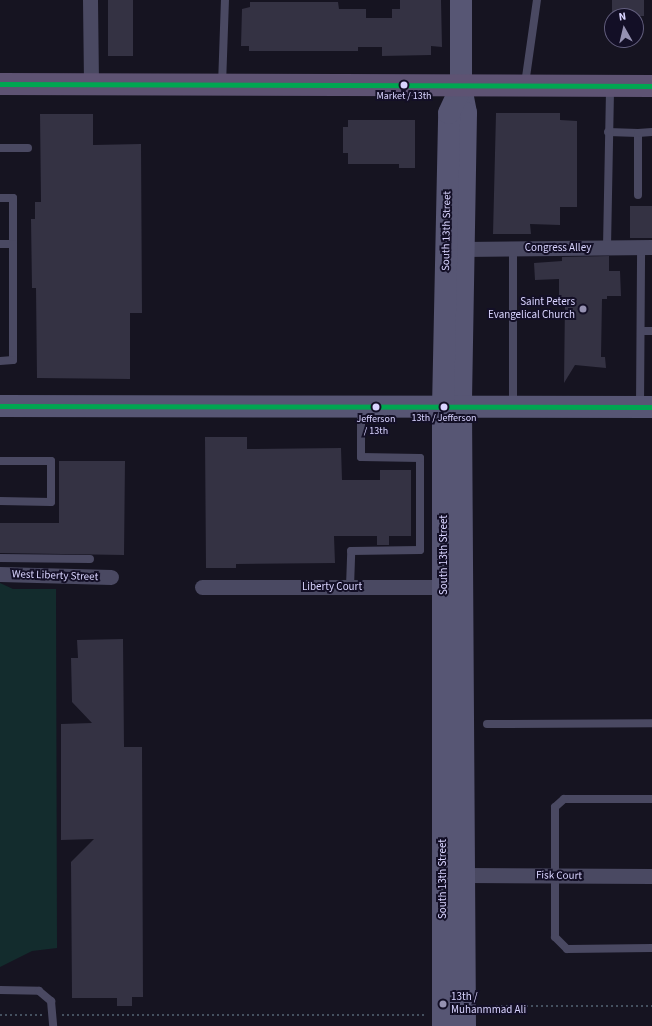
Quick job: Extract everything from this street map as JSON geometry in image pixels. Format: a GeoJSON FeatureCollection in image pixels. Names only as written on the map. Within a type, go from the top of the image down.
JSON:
{"type":"FeatureCollection","features":[{"type":"Feature","properties":{"kind":"main road"},"geometry":{"type":"LineString","coordinates":[[0,84],[461,87],[652,86]]}},
{"type":"Feature","properties":{"kind":"street"},"geometry":{"type":"LineString","coordinates":[[90,0],[91,85]]}},
{"type":"Feature","properties":{"kind":"street","name":"South 13th Street"},"geometry":{"type":"LineString","coordinates":[[452,408],[463,248],[466,113],[461,87],[461,0]]}},
{"type":"Feature","properties":{"kind":"street","name":"South 13th Street"},"geometry":{"type":"LineString","coordinates":[[437,1020],[452,587],[449,114],[461,87]]}},
{"type":"Feature","properties":{"kind":"street","name":"Congress Alley"},"geometry":{"type":"LineString","coordinates":[[463,248],[646,247]]}},
{"type":"Feature","properties":{"kind":"street"},"geometry":{"type":"LineString","coordinates":[[0,406],[361,408],[646,407]]}},
{"type":"Feature","properties":{"kind":"street","name":"West Liberty Street"},"geometry":{"type":"LineString","coordinates":[[0,574],[110,577]]}},
{"type":"Feature","properties":{"kind":"street","name":"Liberty Court"},"geometry":{"type":"LineString","coordinates":[[202,587],[452,587]]}},
{"type":"Feature","properties":{"kind":"street","name":"South 13th Street"},"geometry":{"type":"LineString","coordinates":[[452,587],[466,875],[471,1019]]}},
{"type":"Feature","properties":{"kind":"street","name":"Fisk Court"},"geometry":{"type":"LineString","coordinates":[[466,875],[652,876]]}},
{"type":"Feature","properties":{"kind":"lane"},"geometry":{"type":"LineString","coordinates":[[222,85],[224,0]]}},
{"type":"Feature","properties":{"kind":"lane"},"geometry":{"type":"LineString","coordinates":[[525,86],[537,0]]}},
{"type":"Feature","properties":{"kind":"lane"},"geometry":{"type":"LineString","coordinates":[[607,247],[610,86]]}},
{"type":"Feature","properties":{"kind":"lane"},"geometry":{"type":"LineString","coordinates":[[608,132],[652,132]]}},
{"type":"Feature","properties":{"kind":"lane"},"geometry":{"type":"LineString","coordinates":[[638,132],[638,195]]}},
{"type":"Feature","properties":{"kind":"lane"},"geometry":{"type":"LineString","coordinates":[[0,148],[28,148]]}},
{"type":"Feature","properties":{"kind":"lane"},"geometry":{"type":"LineString","coordinates":[[0,198],[13,198],[13,360],[0,361]]}},
{"type":"Feature","properties":{"kind":"lane"},"geometry":{"type":"LineString","coordinates":[[0,244],[13,244]]}},
{"type":"Feature","properties":{"kind":"lane"},"geometry":{"type":"LineString","coordinates":[[646,247],[640,331],[646,407]]}},
{"type":"Feature","properties":{"kind":"lane"},"geometry":{"type":"LineString","coordinates":[[513,248],[513,408]]}},
{"type":"Feature","properties":{"kind":"lane"},"geometry":{"type":"LineString","coordinates":[[640,331],[652,331]]}},
{"type":"Feature","properties":{"kind":"lane"},"geometry":{"type":"LineString","coordinates":[[350,587],[350,550],[420,550],[420,458],[361,457],[361,408]]}},
{"type":"Feature","properties":{"kind":"lane"},"geometry":{"type":"LineString","coordinates":[[0,461],[51,461],[51,502],[0,501]]}},
{"type":"Feature","properties":{"kind":"lane"},"geometry":{"type":"LineString","coordinates":[[0,558],[90,559]]}},
{"type":"Feature","properties":{"kind":"lane"},"geometry":{"type":"LineString","coordinates":[[487,724],[652,722]]}},
{"type":"Feature","properties":{"kind":"lane"},"geometry":{"type":"LineString","coordinates":[[652,799],[564,799],[555,807],[555,937],[566,949],[652,948]]}},
{"type":"Feature","properties":{"kind":"lane"},"geometry":{"type":"LineString","coordinates":[[0,990],[39,991],[51,1001],[53,1026]]}},
{"type":"Feature","properties":{"kind":"path"},"geometry":{"type":"LineString","coordinates":[[471,1019],[491,1006],[652,1006]]}},
{"type":"Feature","properties":{"kind":"path"},"geometry":{"type":"LineString","coordinates":[[0,1015],[437,1020]]}},
{"type":"Feature","properties":{"kind":"green space"},"geometry":{"type":"Polygon","coordinates":[[[0,583],[13,589],[56,589],[57,948],[32,951],[0,967],[0,583]]]}},
{"type":"Feature","properties":{"kind":"building"},"geometry":{"type":"Polygon","coordinates":[[[108,0],[133,0],[133,56],[108,56],[108,0]]]}},
{"type":"Feature","properties":{"kind":"building"},"geometry":{"type":"Polygon","coordinates":[[[400,0],[441,0],[442,47],[431,46],[431,55],[382,56],[382,47],[358,47],[358,51],[249,51],[249,46],[241,46],[242,9],[250,7],[250,2],[338,2],[339,9],[366,9],[366,18],[392,18],[392,9],[400,9],[400,0]]]}},
{"type":"Feature","properties":{"kind":"building"},"geometry":{"type":"Polygon","coordinates":[[[612,0],[644,0],[644,8],[612,8],[612,0]]]}},
{"type":"Feature","properties":{"kind":"building"},"geometry":{"type":"Polygon","coordinates":[[[496,113],[560,113],[560,120],[577,121],[577,207],[560,207],[560,225],[530,224],[531,234],[493,234],[496,113]]]}},
{"type":"Feature","properties":{"kind":"building"},"geometry":{"type":"Polygon","coordinates":[[[40,114],[93,114],[93,145],[141,144],[142,313],[130,313],[130,379],[37,378],[36,288],[32,288],[31,219],[35,219],[35,202],[41,202],[40,114]]]}},
{"type":"Feature","properties":{"kind":"building"},"geometry":{"type":"Polygon","coordinates":[[[348,120],[415,120],[415,168],[399,168],[399,164],[348,164],[348,153],[343,153],[343,127],[348,127],[348,120]]]}},
{"type":"Feature","properties":{"kind":"building"},"geometry":{"type":"Polygon","coordinates":[[[630,206],[652,206],[652,238],[630,238],[630,206]]]}},
{"type":"Feature","properties":{"kind":"building","name":"Saint Peters Evangelical Church"},"geometry":{"type":"Polygon","coordinates":[[[609,256],[609,271],[620,271],[621,296],[607,296],[607,299],[602,299],[601,357],[605,357],[606,368],[575,365],[564,383],[565,301],[559,301],[559,279],[535,280],[534,263],[562,261],[562,257],[609,256]]]}},
{"type":"Feature","properties":{"kind":"building"},"geometry":{"type":"Polygon","coordinates":[[[205,437],[247,437],[247,449],[341,448],[342,480],[380,480],[380,470],[411,470],[411,536],[389,536],[389,545],[377,545],[377,536],[334,536],[335,563],[236,564],[236,568],[206,568],[205,437]]]}},
{"type":"Feature","properties":{"kind":"building"},"geometry":{"type":"Polygon","coordinates":[[[59,461],[125,461],[124,555],[0,553],[0,523],[59,523],[59,461]]]}},
{"type":"Feature","properties":{"kind":"building"},"geometry":{"type":"Polygon","coordinates":[[[123,639],[124,747],[142,747],[143,997],[132,997],[132,1006],[117,1006],[117,998],[72,998],[71,862],[94,839],[61,840],[61,724],[92,723],[72,702],[71,658],[78,658],[77,640],[123,639]]]}},
{"type":"Feature","properties":{"kind":"transit line"},"geometry":{"type":"LineString","coordinates":[[0,84],[652,86]]}},
{"type":"Feature","properties":{"kind":"transit line"},"geometry":{"type":"LineString","coordinates":[[0,406],[652,407]]}},
{"type":"Feature","properties":{"kind":"place","name":"Market / 13th"},"geometry":{"type":"Point","coordinates":[404,85]}},
{"type":"Feature","properties":{"kind":"place","name":"Saint Peters Evangelical Church"},"geometry":{"type":"Point","coordinates":[583,309]}},
{"type":"Feature","properties":{"kind":"place","name":"Jefferson / 13th"},"geometry":{"type":"Point","coordinates":[376,407]}},
{"type":"Feature","properties":{"kind":"place","name":"13th / Jefferson"},"geometry":{"type":"Point","coordinates":[444,407]}},
{"type":"Feature","properties":{"kind":"place","name":"13th / Muhanmmad Ali"},"geometry":{"type":"Point","coordinates":[443,1004]}}]}
